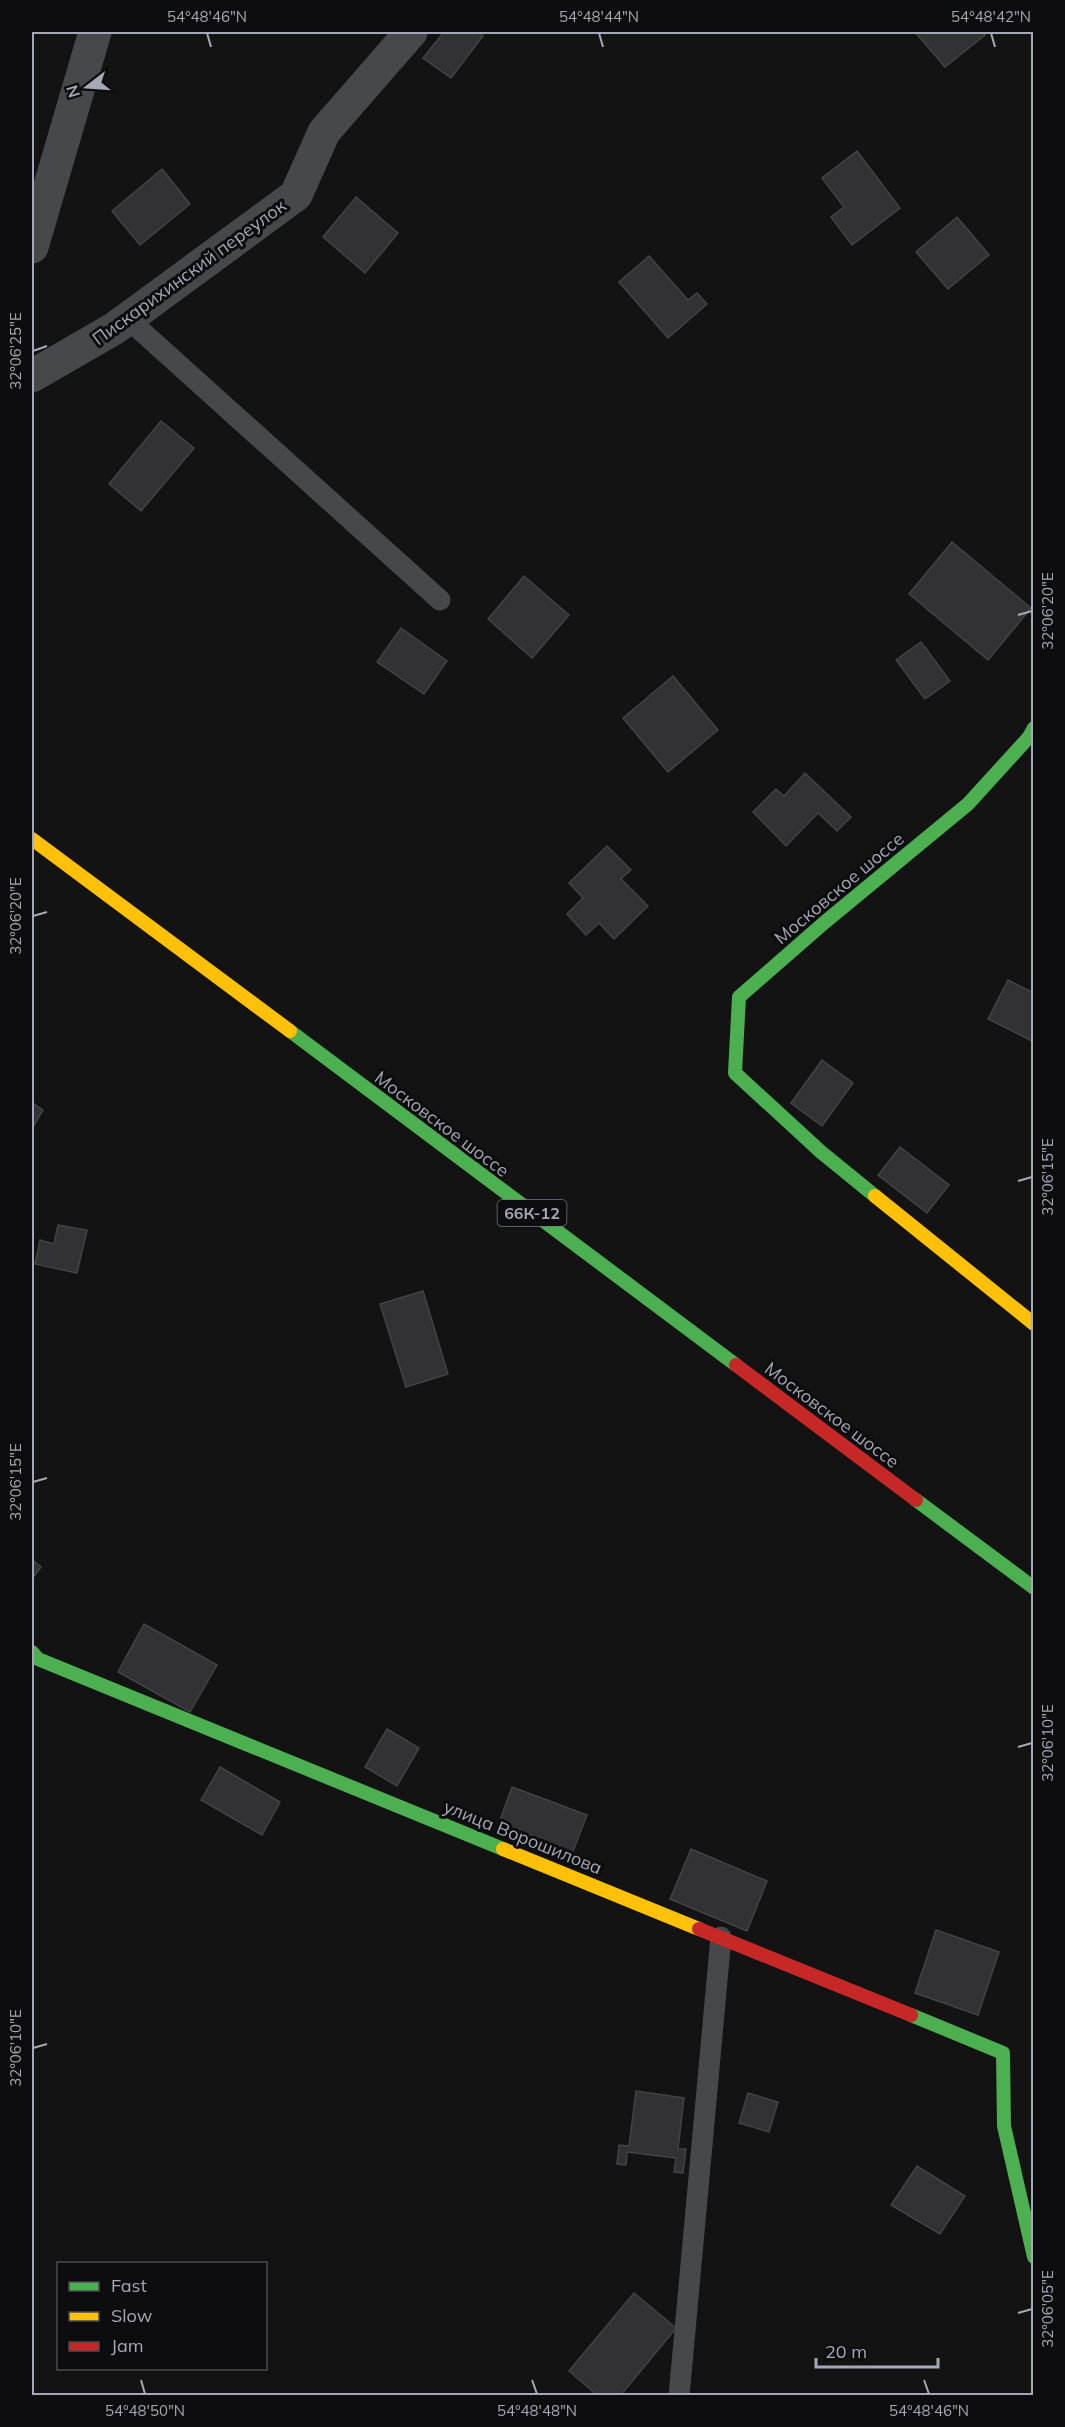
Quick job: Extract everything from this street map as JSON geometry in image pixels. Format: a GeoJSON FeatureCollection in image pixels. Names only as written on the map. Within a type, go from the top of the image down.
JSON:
{"type":"FeatureCollection","features":[{"type":"Feature","properties":{"kind":"street"},"geometry":{"type":"LineString","coordinates":[[32,247],[95,32]]}},
{"type":"Feature","properties":{"kind":"street","name":"Пискарихинский переулок"},"geometry":{"type":"LineString","coordinates":[[32,376],[128,319],[296,195],[324,132],[411,32]]}},
{"type":"Feature","properties":{"kind":"street","name":"Московское шоссе"},"geometry":{"type":"LineString","coordinates":[[1034,728],[1029,737],[968,804],[825,922],[739,998],[735,1073],[821,1152],[1034,1324]]}},
{"type":"Feature","properties":{"kind":"street","name":"Московское шоссе"},"geometry":{"type":"LineString","coordinates":[[32,839],[1034,1588]]}},
{"type":"Feature","properties":{"kind":"street","name":"улица Ворошилова"},"geometry":{"type":"LineString","coordinates":[[32,1652],[38,1659],[1003,2053],[1004,2126],[1034,2257]]}},
{"type":"Feature","properties":{"kind":"lane"},"geometry":{"type":"LineString","coordinates":[[128,319],[440,600]]}},
{"type":"Feature","properties":{"kind":"lane"},"geometry":{"type":"LineString","coordinates":[[679,2396],[721,1937]]}},
{"type":"Feature","properties":{"kind":"building"},"geometry":{"type":"Polygon","coordinates":[[[444,32],[478,32],[483,36],[451,78],[423,58],[444,32]]]}},
{"type":"Feature","properties":{"kind":"building"},"geometry":{"type":"Polygon","coordinates":[[[915,32],[982,32],[985,35],[945,67],[915,32]]]}},
{"type":"Feature","properties":{"kind":"building"},"geometry":{"type":"Polygon","coordinates":[[[857,151],[900,208],[852,245],[831,217],[844,207],[822,178],[857,151]]]}},
{"type":"Feature","properties":{"kind":"building"},"geometry":{"type":"Polygon","coordinates":[[[162,169],[190,204],[140,245],[112,211],[162,169]]]}},
{"type":"Feature","properties":{"kind":"building"},"geometry":{"type":"Polygon","coordinates":[[[356,197],[398,233],[365,273],[323,237],[356,197]]]}},
{"type":"Feature","properties":{"kind":"building"},"geometry":{"type":"Polygon","coordinates":[[[957,217],[989,255],[948,289],[916,252],[957,217]]]}},
{"type":"Feature","properties":{"kind":"building"},"geometry":{"type":"Polygon","coordinates":[[[649,256],[688,300],[697,293],[707,304],[668,338],[619,282],[649,256]]]}},
{"type":"Feature","properties":{"kind":"building"},"geometry":{"type":"Polygon","coordinates":[[[161,421],[194,448],[141,511],[109,484],[161,421]]]}},
{"type":"Feature","properties":{"kind":"building"},"geometry":{"type":"Polygon","coordinates":[[[952,542],[1031,608],[988,660],[909,594],[952,542]]]}},
{"type":"Feature","properties":{"kind":"building"},"geometry":{"type":"Polygon","coordinates":[[[524,576],[569,615],[532,658],[488,619],[524,576]]]}},
{"type":"Feature","properties":{"kind":"building"},"geometry":{"type":"Polygon","coordinates":[[[401,628],[447,661],[424,694],[377,662],[401,628]]]}},
{"type":"Feature","properties":{"kind":"building"},"geometry":{"type":"Polygon","coordinates":[[[921,642],[950,681],[925,699],[896,660],[921,642]]]}},
{"type":"Feature","properties":{"kind":"building"},"geometry":{"type":"Polygon","coordinates":[[[673,676],[718,730],[668,772],[623,718],[673,676]]]}},
{"type":"Feature","properties":{"kind":"building"},"geometry":{"type":"Polygon","coordinates":[[[805,773],[851,817],[837,831],[818,813],[786,846],[753,812],[776,789],[784,796],[805,773]]]}},
{"type":"Feature","properties":{"kind":"building"},"geometry":{"type":"Polygon","coordinates":[[[607,846],[631,870],[621,879],[648,906],[614,939],[599,923],[586,935],[567,914],[583,898],[569,883],[607,846]]]}},
{"type":"Feature","properties":{"kind":"building"},"geometry":{"type":"Polygon","coordinates":[[[1008,980],[1034,993],[1034,1042],[988,1019],[1008,980]]]}},
{"type":"Feature","properties":{"kind":"building"},"geometry":{"type":"Polygon","coordinates":[[[822,1060],[853,1083],[822,1126],[791,1103],[822,1060]]]}},
{"type":"Feature","properties":{"kind":"building"},"geometry":{"type":"Polygon","coordinates":[[[32,1103],[43,1110],[32,1129],[32,1103]]]}},
{"type":"Feature","properties":{"kind":"building"},"geometry":{"type":"Polygon","coordinates":[[[900,1147],[949,1185],[927,1213],[878,1175],[900,1147]]]}},
{"type":"Feature","properties":{"kind":"building"},"geometry":{"type":"Polygon","coordinates":[[[58,1225],[87,1230],[77,1273],[35,1264],[40,1240],[54,1244],[58,1225]]]}},
{"type":"Feature","properties":{"kind":"building"},"geometry":{"type":"Polygon","coordinates":[[[423,1291],[448,1374],[406,1387],[380,1304],[423,1291]]]}},
{"type":"Feature","properties":{"kind":"building"},"geometry":{"type":"Polygon","coordinates":[[[32,1559],[41,1567],[32,1579],[32,1559]]]}},
{"type":"Feature","properties":{"kind":"building"},"geometry":{"type":"Polygon","coordinates":[[[144,1624],[217,1665],[190,1712],[118,1672],[144,1624]]]}},
{"type":"Feature","properties":{"kind":"building"},"geometry":{"type":"Polygon","coordinates":[[[387,1729],[419,1748],[397,1786],[365,1767],[387,1729]]]}},
{"type":"Feature","properties":{"kind":"building"},"geometry":{"type":"Polygon","coordinates":[[[220,1767],[280,1802],[262,1835],[201,1800],[220,1767]]]}},
{"type":"Feature","properties":{"kind":"building"},"geometry":{"type":"Polygon","coordinates":[[[512,1787],[587,1815],[570,1859],[553,1852],[556,1845],[499,1823],[512,1787]]]}},
{"type":"Feature","properties":{"kind":"building"},"geometry":{"type":"Polygon","coordinates":[[[691,1849],[767,1881],[747,1931],[670,1899],[691,1849]]]}},
{"type":"Feature","properties":{"kind":"building"},"geometry":{"type":"Polygon","coordinates":[[[936,1930],[999,1952],[978,2015],[915,1993],[936,1930]]]}},
{"type":"Feature","properties":{"kind":"building"},"geometry":{"type":"Polygon","coordinates":[[[636,2091],[684,2098],[678,2149],[686,2149],[683,2173],[674,2172],[676,2158],[627,2152],[626,2165],[617,2164],[619,2145],[629,2146],[636,2091]]]}},
{"type":"Feature","properties":{"kind":"building"},"geometry":{"type":"Polygon","coordinates":[[[748,2093],[778,2102],[769,2132],[739,2123],[748,2093]]]}},
{"type":"Feature","properties":{"kind":"building"},"geometry":{"type":"Polygon","coordinates":[[[917,2166],[965,2196],[940,2234],[891,2205],[917,2166]]]}},
{"type":"Feature","properties":{"kind":"building"},"geometry":{"type":"Polygon","coordinates":[[[634,2293],[676,2328],[620,2396],[598,2396],[569,2371],[634,2293]]]}},
{"type":"Feature","properties":{"kind":"traffic: fast"},"geometry":{"type":"LineString","coordinates":[[875,1196],[821,1152],[735,1073],[739,997],[825,922],[968,804],[1029,737],[1034,728]]}},
{"type":"Feature","properties":{"kind":"traffic: fast"},"geometry":{"type":"LineString","coordinates":[[290,1031],[736,1365]]}},
{"type":"Feature","properties":{"kind":"traffic: fast"},"geometry":{"type":"LineString","coordinates":[[916,1500],[1034,1588]]}},
{"type":"Feature","properties":{"kind":"traffic: fast"},"geometry":{"type":"LineString","coordinates":[[32,1652],[38,1659],[503,1849]]}},
{"type":"Feature","properties":{"kind":"traffic: fast"},"geometry":{"type":"LineString","coordinates":[[911,2015],[1003,2053],[1004,2126],[1034,2257]]}},
{"type":"Feature","properties":{"kind":"traffic: slow"},"geometry":{"type":"LineString","coordinates":[[32,839],[290,1031]]}},
{"type":"Feature","properties":{"kind":"traffic: slow"},"geometry":{"type":"LineString","coordinates":[[875,1196],[1034,1324]]}},
{"type":"Feature","properties":{"kind":"traffic: slow"},"geometry":{"type":"LineString","coordinates":[[503,1849],[699,1929]]}},
{"type":"Feature","properties":{"kind":"traffic: jam"},"geometry":{"type":"LineString","coordinates":[[736,1365],[916,1500]]}},
{"type":"Feature","properties":{"kind":"traffic: jam"},"geometry":{"type":"LineString","coordinates":[[699,1929],[911,2015]]}}]}
